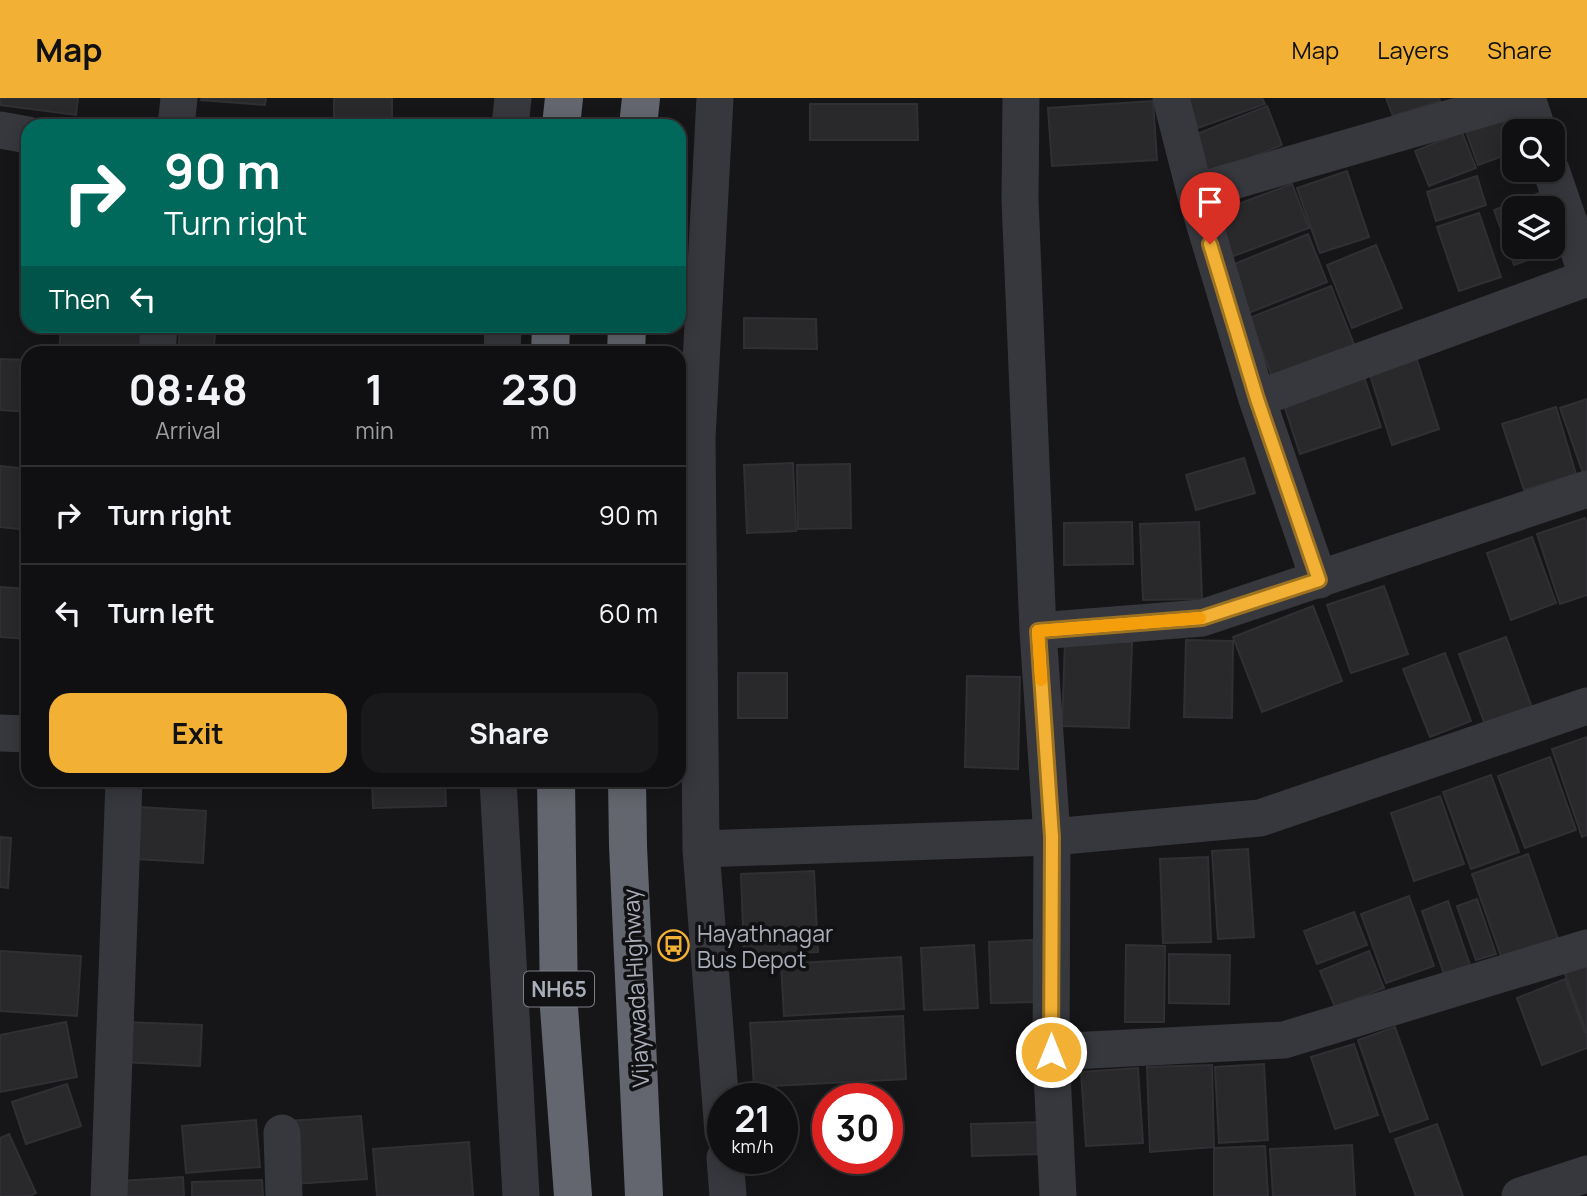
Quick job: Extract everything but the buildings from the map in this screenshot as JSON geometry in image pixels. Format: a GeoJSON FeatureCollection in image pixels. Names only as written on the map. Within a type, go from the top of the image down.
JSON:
{"type":"FeatureCollection","features":[{"type":"Feature","properties":{"kind":"highway"},"geometry":{"type":"LineString","coordinates":[[562,119],[564,98]]}},
{"type":"Feature","properties":{"kind":"highway"},"geometry":{"type":"LineString","coordinates":[[639,119],[641,98]]}},
{"type":"Feature","properties":{"kind":"highway","name":"NH65"},"geometry":{"type":"LineString","coordinates":[[556,787],[559,1009],[573,1196]]}},
{"type":"Feature","properties":{"kind":"highway","name":"Vijaywada Highway"},"geometry":{"type":"LineString","coordinates":[[627,787],[644,1196]]}},
{"type":"Feature","properties":{"kind":"street"},"geometry":{"type":"LineString","coordinates":[[176,119],[178,98]]}},
{"type":"Feature","properties":{"kind":"street"},"geometry":{"type":"LineString","coordinates":[[511,119],[513,98]]}},
{"type":"Feature","properties":{"kind":"street"},"geometry":{"type":"LineString","coordinates":[[715,98],[697,439],[701,849],[719,1083]]}},
{"type":"Feature","properties":{"kind":"street"},"geometry":{"type":"LineString","coordinates":[[1021,98],[1020,200],[1038,631],[1052,837],[1051,1052],[1058,1196]]}},
{"type":"Feature","properties":{"kind":"street"},"geometry":{"type":"LineString","coordinates":[[1171,98],[1195,192],[1257,399],[1319,580]]}},
{"type":"Feature","properties":{"kind":"street"},"geometry":{"type":"LineString","coordinates":[[1195,192],[1520,98]]}},
{"type":"Feature","properties":{"kind":"street"},"geometry":{"type":"LineString","coordinates":[[1527,98],[1534,119]]}},
{"type":"Feature","properties":{"kind":"street"},"geometry":{"type":"LineString","coordinates":[[0,131],[21,134]]}},
{"type":"Feature","properties":{"kind":"street"},"geometry":{"type":"LineString","coordinates":[[1257,399],[1587,276],[1555,182]]}},
{"type":"Feature","properties":{"kind":"street"},"geometry":{"type":"LineString","coordinates":[[1038,631],[1202,618],[1587,489]]}},
{"type":"Feature","properties":{"kind":"street"},"geometry":{"type":"LineString","coordinates":[[701,849],[1052,837],[1260,818],[1587,706]]}},
{"type":"Feature","properties":{"kind":"street"},"geometry":{"type":"LineString","coordinates":[[0,733],[21,734]]}},
{"type":"Feature","properties":{"kind":"street"},"geometry":{"type":"LineString","coordinates":[[109,1196],[124,787]]}},
{"type":"Feature","properties":{"kind":"street"},"geometry":{"type":"LineString","coordinates":[[498,787],[521,1196]]}},
{"type":"Feature","properties":{"kind":"street"},"geometry":{"type":"LineString","coordinates":[[1051,1052],[1284,1040],[1587,948]]}},
{"type":"Feature","properties":{"kind":"street"},"geometry":{"type":"LineString","coordinates":[[282,1133],[284,1196]]}},
{"type":"Feature","properties":{"kind":"street"},"geometry":{"type":"LineString","coordinates":[[726,1174],[728,1196]]}},
{"type":"Feature","properties":{"kind":"street"},"geometry":{"type":"LineString","coordinates":[[1520,1196],[1587,1174]]}},
{"type":"Feature","properties":{"kind":"slow traffic"},"geometry":{"type":"LineString","coordinates":[[1041,680],[1038,631],[1200,618]]}},
{"type":"Feature","properties":{"kind":"place","name":"Hayathnagar Bus Depot"},"geometry":{"type":"Point","coordinates":[674,946]}},
{"type":"Feature","properties":{"kind":"route"},"geometry":{"type":"LineString","coordinates":[[1051,1052],[1052,837],[1038,631],[1202,618],[1319,580],[1257,399],[1210,244]]}}]}
